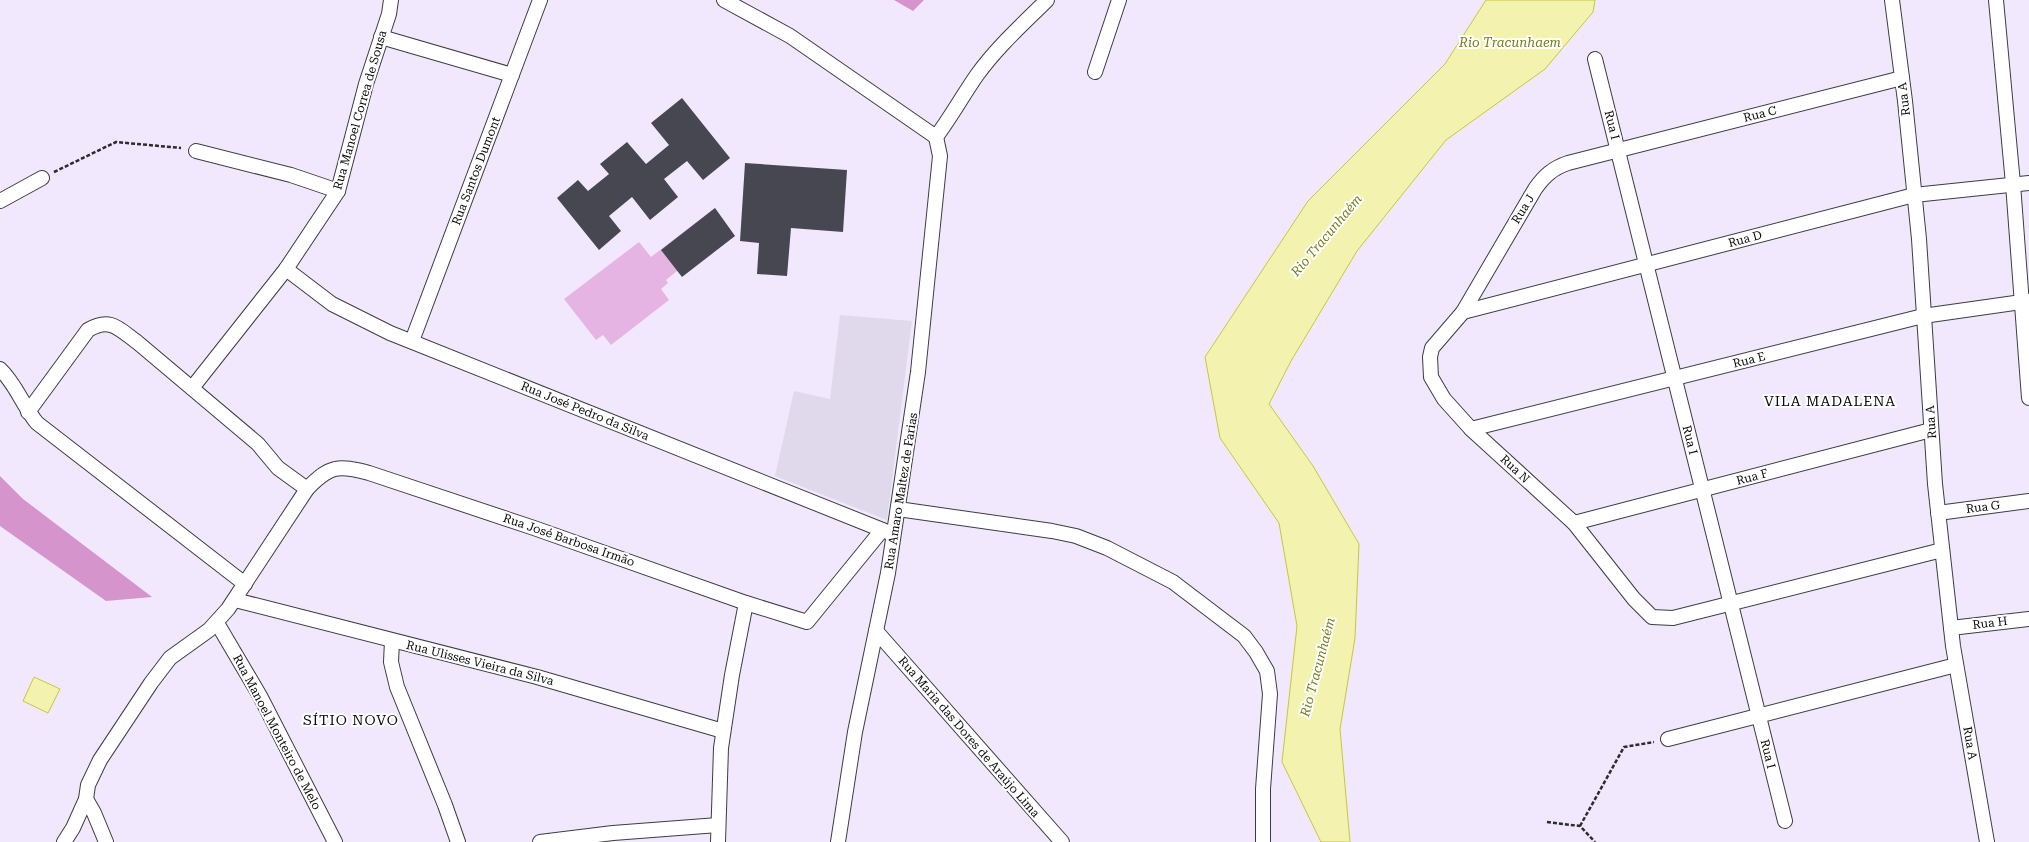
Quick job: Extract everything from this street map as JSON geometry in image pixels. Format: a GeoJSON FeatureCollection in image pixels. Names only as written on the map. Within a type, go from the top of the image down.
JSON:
{"type":"FeatureCollection","features":[{"type":"Feature","properties":{"kind":"street","name":"Rua Manoel Correa de Sousa"},"geometry":{"type":"LineString","coordinates":[[192,388],[286,269],[338,191],[366,84],[389,14],[391,0]]}},
{"type":"Feature","properties":{"kind":"street","name":"Rua Santos Dumont"},"geometry":{"type":"LineString","coordinates":[[412,342],[540,0]]}},
{"type":"Feature","properties":{"kind":"street"},"geometry":{"type":"LineString","coordinates":[[724,0],[790,36],[936,137],[978,74],[996,52],[1047,0]]}},
{"type":"Feature","properties":{"kind":"street"},"geometry":{"type":"LineString","coordinates":[[1095,72],[1118,0]]}},
{"type":"Feature","properties":{"kind":"street","name":"Rua A"},"geometry":{"type":"LineString","coordinates":[[1892,0],[1914,194],[1931,430],[1942,550],[1956,665],[1987,842]]}},
{"type":"Feature","properties":{"kind":"street"},"geometry":{"type":"LineString","coordinates":[[1996,0],[2025,302],[2029,398]]}},
{"type":"Feature","properties":{"kind":"street"},"geometry":{"type":"LineString","coordinates":[[381,37],[512,75]]}},
{"type":"Feature","properties":{"kind":"street","name":"Rua I"},"geometry":{"type":"LineString","coordinates":[[1595,59],[1785,820]]}},
{"type":"Feature","properties":{"kind":"street","name":"Rua C"},"geometry":{"type":"LineString","coordinates":[[1618,150],[1902,78]]}},
{"type":"Feature","properties":{"kind":"street","name":"Rua Amaro Maltez de Farias"},"geometry":{"type":"LineString","coordinates":[[838,842],[855,732],[888,573],[888,532],[898,509],[920,356],[940,156],[936,137]]}},
{"type":"Feature","properties":{"kind":"street","name":"Rua J"},"geometry":{"type":"LineString","coordinates":[[1463,312],[1542,179],[1559,166],[1618,150]]}},
{"type":"Feature","properties":{"kind":"street"},"geometry":{"type":"LineString","coordinates":[[196,151],[291,175],[338,191]]}},
{"type":"Feature","properties":{"kind":"street"},"geometry":{"type":"LineString","coordinates":[[0,201],[42,178]]}},
{"type":"Feature","properties":{"kind":"street","name":"Rua D"},"geometry":{"type":"LineString","coordinates":[[1463,312],[1914,194],[2029,183]]}},
{"type":"Feature","properties":{"kind":"street","name":"Rua José Pedro da Silva"},"geometry":{"type":"LineString","coordinates":[[286,269],[332,304],[390,333],[888,532]]}},
{"type":"Feature","properties":{"kind":"street","name":"Rua E"},"geometry":{"type":"LineString","coordinates":[[1471,429],[1923,316],[2025,302]]}},
{"type":"Feature","properties":{"kind":"street","name":"Rua N"},"geometry":{"type":"LineString","coordinates":[[1463,312],[1432,348],[1429,365],[1430,377],[1436,388],[1471,429],[1574,524],[1638,605],[1652,617],[1673,618],[1731,605]]}},
{"type":"Feature","properties":{"kind":"street"},"geometry":{"type":"LineString","coordinates":[[28,412],[88,330],[99,324],[108,323],[119,328],[192,388],[258,444],[278,468],[307,489],[232,605],[217,623],[170,658],[165,664],[100,760],[88,785],[86,799],[73,828],[64,842]]}},
{"type":"Feature","properties":{"kind":"street"},"geometry":{"type":"LineString","coordinates":[[0,369],[9,378],[28,412],[37,423],[245,584]]}},
{"type":"Feature","properties":{"kind":"street","name":"Rua F"},"geometry":{"type":"LineString","coordinates":[[1574,524],[1931,430]]}},
{"type":"Feature","properties":{"kind":"street","name":"Rua José Barbosa Irmão"},"geometry":{"type":"LineString","coordinates":[[307,489],[319,476],[345,467],[369,473],[534,528],[746,603],[807,622],[888,532]]}},
{"type":"Feature","properties":{"kind":"street","name":"Rua G"},"geometry":{"type":"LineString","coordinates":[[1938,512],[2029,501]]}},
{"type":"Feature","properties":{"kind":"street"},"geometry":{"type":"LineString","coordinates":[[898,509],[1052,531],[1076,536],[1107,548],[1173,582],[1244,636],[1256,652],[1267,671],[1270,694],[1263,789],[1263,842]]}},
{"type":"Feature","properties":{"kind":"street"},"geometry":{"type":"LineString","coordinates":[[1731,605],[1942,550]]}},
{"type":"Feature","properties":{"kind":"street"},"geometry":{"type":"LineString","coordinates":[[718,842],[721,748],[732,675],[746,603]]}},
{"type":"Feature","properties":{"kind":"street","name":"Rua Ulisses Vieira da Silva"},"geometry":{"type":"LineString","coordinates":[[232,605],[392,641],[537,676],[723,731]]}},
{"type":"Feature","properties":{"kind":"street","name":"Rua H"},"geometry":{"type":"LineString","coordinates":[[1951,628],[2029,619]]}},
{"type":"Feature","properties":{"kind":"street","name":"Rua Manoel Monteiro de Melo"},"geometry":{"type":"LineString","coordinates":[[217,623],[260,696],[335,842]]}},
{"type":"Feature","properties":{"kind":"street","name":"Rua Maria das Dores de Araújo Lima"},"geometry":{"type":"LineString","coordinates":[[876,631],[1062,842]]}},
{"type":"Feature","properties":{"kind":"street"},"geometry":{"type":"LineString","coordinates":[[392,641],[391,662],[397,687],[445,805],[458,842]]}},
{"type":"Feature","properties":{"kind":"street"},"geometry":{"type":"LineString","coordinates":[[1668,739],[1956,665]]}},
{"type":"Feature","properties":{"kind":"street"},"geometry":{"type":"LineString","coordinates":[[86,799],[94,812],[106,842]]}},
{"type":"Feature","properties":{"kind":"street"},"geometry":{"type":"LineString","coordinates":[[540,842],[613,833],[718,825]]}},
{"type":"Feature","properties":{"kind":"path"},"geometry":{"type":"LineString","coordinates":[[42,178],[116,142],[196,151]]}},
{"type":"Feature","properties":{"kind":"path"},"geometry":{"type":"LineString","coordinates":[[1580,826],[1624,747],[1668,739]]}},
{"type":"Feature","properties":{"kind":"path"},"geometry":{"type":"LineString","coordinates":[[1547,822],[1580,826],[1595,842]]}},
{"type":"Feature","properties":{"kind":"shaded area"},"geometry":{"type":"Polygon","coordinates":[[[894,0],[924,0],[913,11],[894,0]]]}},
{"type":"Feature","properties":{"kind":"shaded area"},"geometry":{"type":"Polygon","coordinates":[[[715,208],[735,236],[707,257],[677,271],[666,280],[668,283],[661,289],[669,300],[611,345],[603,335],[596,340],[564,299],[639,242],[651,257],[715,208]]]}},
{"type":"Feature","properties":{"kind":"shaded area"},"geometry":{"type":"Polygon","coordinates":[[[840,315],[912,321],[887,520],[775,476],[794,391],[830,399],[840,315]]]}},
{"type":"Feature","properties":{"kind":"shaded area"},"geometry":{"type":"Polygon","coordinates":[[[0,476],[23,499],[152,597],[106,601],[0,526],[0,476]]]}},
{"type":"Feature","properties":{"kind":"water","name":"Rio Tracunhaem"},"geometry":{"type":"Polygon","coordinates":[[[1486,0],[1595,0],[1593,12],[1545,69],[1446,140],[1357,251],[1291,361],[1269,404],[1313,466],[1359,544],[1355,638],[1340,729],[1350,842],[1321,842],[1282,762],[1297,626],[1279,523],[1220,438],[1205,357],[1308,201],[1445,64],[1486,0]]]}},
{"type":"Feature","properties":{"kind":"water"},"geometry":{"type":"Polygon","coordinates":[[[34,677],[60,689],[48,713],[23,701],[34,677]]]}},
{"type":"Feature","properties":{"kind":"building"},"geometry":{"type":"Polygon","coordinates":[[[682,98],[730,158],[703,180],[687,161],[664,179],[678,197],[650,220],[632,197],[609,216],[621,231],[599,250],[557,198],[578,180],[588,191],[609,174],[600,164],[627,142],[646,164],[669,145],[651,123],[682,98]]]}},
{"type":"Feature","properties":{"kind":"building"},"geometry":{"type":"Polygon","coordinates":[[[745,163],[847,170],[843,232],[791,228],[787,276],[757,274],[759,243],[740,241],[745,163]]]}},
{"type":"Feature","properties":{"kind":"building"},"geometry":{"type":"Polygon","coordinates":[[[715,208],[735,236],[682,277],[661,250],[715,208]]]}},
{"type":"Feature","properties":{"kind":"district","name":"VILA MADALENA"},"geometry":{"type":"Point","coordinates":[1830,401]}},
{"type":"Feature","properties":{"kind":"district","name":"SÍTIO NOVO"},"geometry":{"type":"Point","coordinates":[351,720]}},
{"type":"Feature","properties":{"kind":"water label","name":"Rio Tracunhaém"},"geometry":{"type":"Point","coordinates":[1326,235]}},
{"type":"Feature","properties":{"kind":"water label","name":"Rio Tracunhaém"},"geometry":{"type":"Point","coordinates":[1317,667]}}]}
